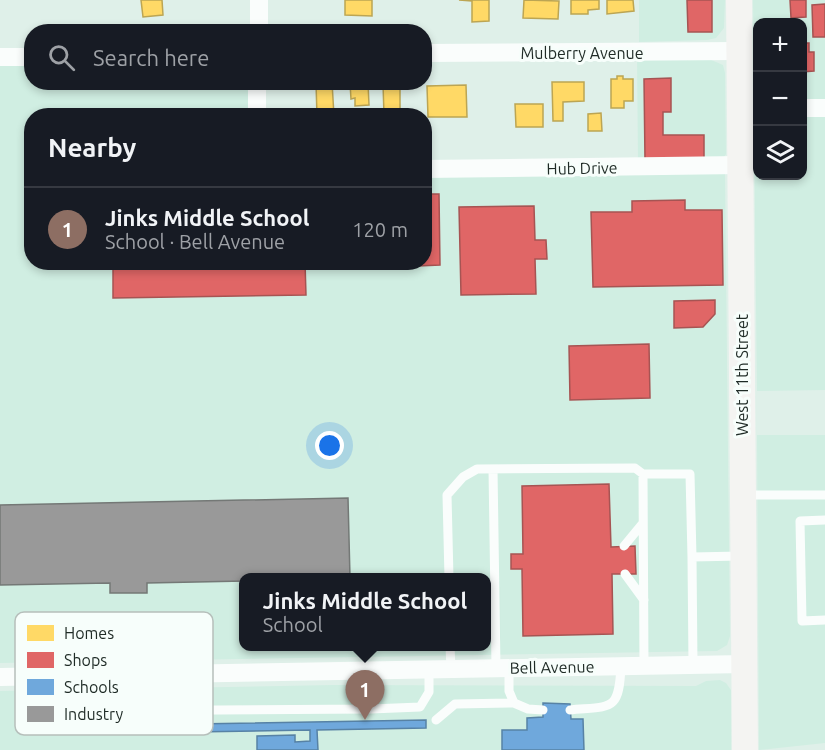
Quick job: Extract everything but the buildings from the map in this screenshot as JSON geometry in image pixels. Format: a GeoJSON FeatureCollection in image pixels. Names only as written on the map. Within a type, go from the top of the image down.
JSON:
{"type":"FeatureCollection","features":[{"type":"Feature","properties":{"kind":"main road","name":"West 11th Street"},"geometry":{"type":"LineString","coordinates":[[739,0],[739,51],[748,108],[740,165],[745,750]]}},
{"type":"Feature","properties":{"kind":"street"},"geometry":{"type":"LineString","coordinates":[[259,0],[259,24]]}},
{"type":"Feature","properties":{"kind":"street","name":"Mulberry Avenue"},"geometry":{"type":"LineString","coordinates":[[432,53],[739,51]]}},
{"type":"Feature","properties":{"kind":"street"},"geometry":{"type":"LineString","coordinates":[[0,57],[24,57]]}},
{"type":"Feature","properties":{"kind":"street"},"geometry":{"type":"LineString","coordinates":[[257,90],[257,108]]}},
{"type":"Feature","properties":{"kind":"street"},"geometry":{"type":"LineString","coordinates":[[807,108],[825,108]]}},
{"type":"Feature","properties":{"kind":"street","name":"Hub Drive"},"geometry":{"type":"LineString","coordinates":[[432,170],[740,165]]}},
{"type":"Feature","properties":{"kind":"street","name":"Bell Avenue"},"geometry":{"type":"LineString","coordinates":[[213,674],[745,664]]}},
{"type":"Feature","properties":{"kind":"street","name":"Bell Avenue"},"geometry":{"type":"LineString","coordinates":[[0,677],[15,677]]}},
{"type":"Feature","properties":{"kind":"lane"},"geometry":{"type":"LineString","coordinates":[[449,573],[447,495],[462,477],[477,469],[635,468],[643,474],[690,474],[693,665]]}},
{"type":"Feature","properties":{"kind":"lane"},"geometry":{"type":"LineString","coordinates":[[493,469],[503,668],[514,703]]}},
{"type":"Feature","properties":{"kind":"lane"},"geometry":{"type":"LineString","coordinates":[[643,474],[644,666]]}},
{"type":"Feature","properties":{"kind":"lane"},"geometry":{"type":"LineString","coordinates":[[742,495],[825,495]]}},
{"type":"Feature","properties":{"kind":"lane"},"geometry":{"type":"LineString","coordinates":[[825,520],[800,521],[801,621],[825,620]]}},
{"type":"Feature","properties":{"kind":"lane"},"geometry":{"type":"LineString","coordinates":[[624,546],[643,523]]}},
{"type":"Feature","properties":{"kind":"lane"},"geometry":{"type":"LineString","coordinates":[[692,557],[743,556]]}},
{"type":"Feature","properties":{"kind":"lane"},"geometry":{"type":"LineString","coordinates":[[625,574],[644,600]]}},
{"type":"Feature","properties":{"kind":"lane"},"geometry":{"type":"LineString","coordinates":[[450,651],[451,669]]}},
{"type":"Feature","properties":{"kind":"lane"},"geometry":{"type":"LineString","coordinates":[[570,710],[602,707],[614,702],[620,693],[621,666]]}},
{"type":"Feature","properties":{"kind":"lane"},"geometry":{"type":"LineString","coordinates":[[213,710],[420,707],[429,692],[429,670]]}},
{"type":"Feature","properties":{"kind":"lane"},"geometry":{"type":"LineString","coordinates":[[436,720],[455,704],[514,703],[528,709],[543,710]]}},
{"type":"Feature","properties":{"kind":"shaded area"},"geometry":{"type":"Polygon","coordinates":[[[639,0],[725,0],[724,28],[716,38],[707,40],[639,42],[639,0]]]}},
{"type":"Feature","properties":{"kind":"shaded area"},"geometry":{"type":"Polygon","coordinates":[[[753,0],[825,0],[825,101],[807,100],[807,18],[753,18],[753,0]]]}},
{"type":"Feature","properties":{"kind":"shaded area"},"geometry":{"type":"Polygon","coordinates":[[[637,56],[709,59],[723,65],[726,154],[724,157],[638,162],[637,56]]]}},
{"type":"Feature","properties":{"kind":"shaded area"},"geometry":{"type":"Polygon","coordinates":[[[0,64],[24,64],[24,90],[249,90],[250,108],[24,108],[24,270],[432,270],[432,175],[725,173],[730,636],[727,645],[717,651],[213,659],[213,612],[15,612],[15,663],[0,663],[0,64]]]}},
{"type":"Feature","properties":{"kind":"shaded area"},"geometry":{"type":"Polygon","coordinates":[[[807,117],[825,117],[825,390],[757,391],[755,180],[807,180],[807,117]]]}},
{"type":"Feature","properties":{"kind":"shaded area"},"geometry":{"type":"Polygon","coordinates":[[[757,435],[825,435],[825,743],[759,750],[757,435]]]}},
{"type":"Feature","properties":{"kind":"shaded area"},"geometry":{"type":"Polygon","coordinates":[[[720,680],[726,683],[731,690],[731,750],[0,750],[0,691],[15,691],[15,735],[213,735],[213,687],[334,685],[696,686],[706,681],[720,680]]]}},
{"type":"Feature","properties":{"kind":"place","name":"Jinks Middle School"},"geometry":{"type":"Point","coordinates":[365,720]}}]}
